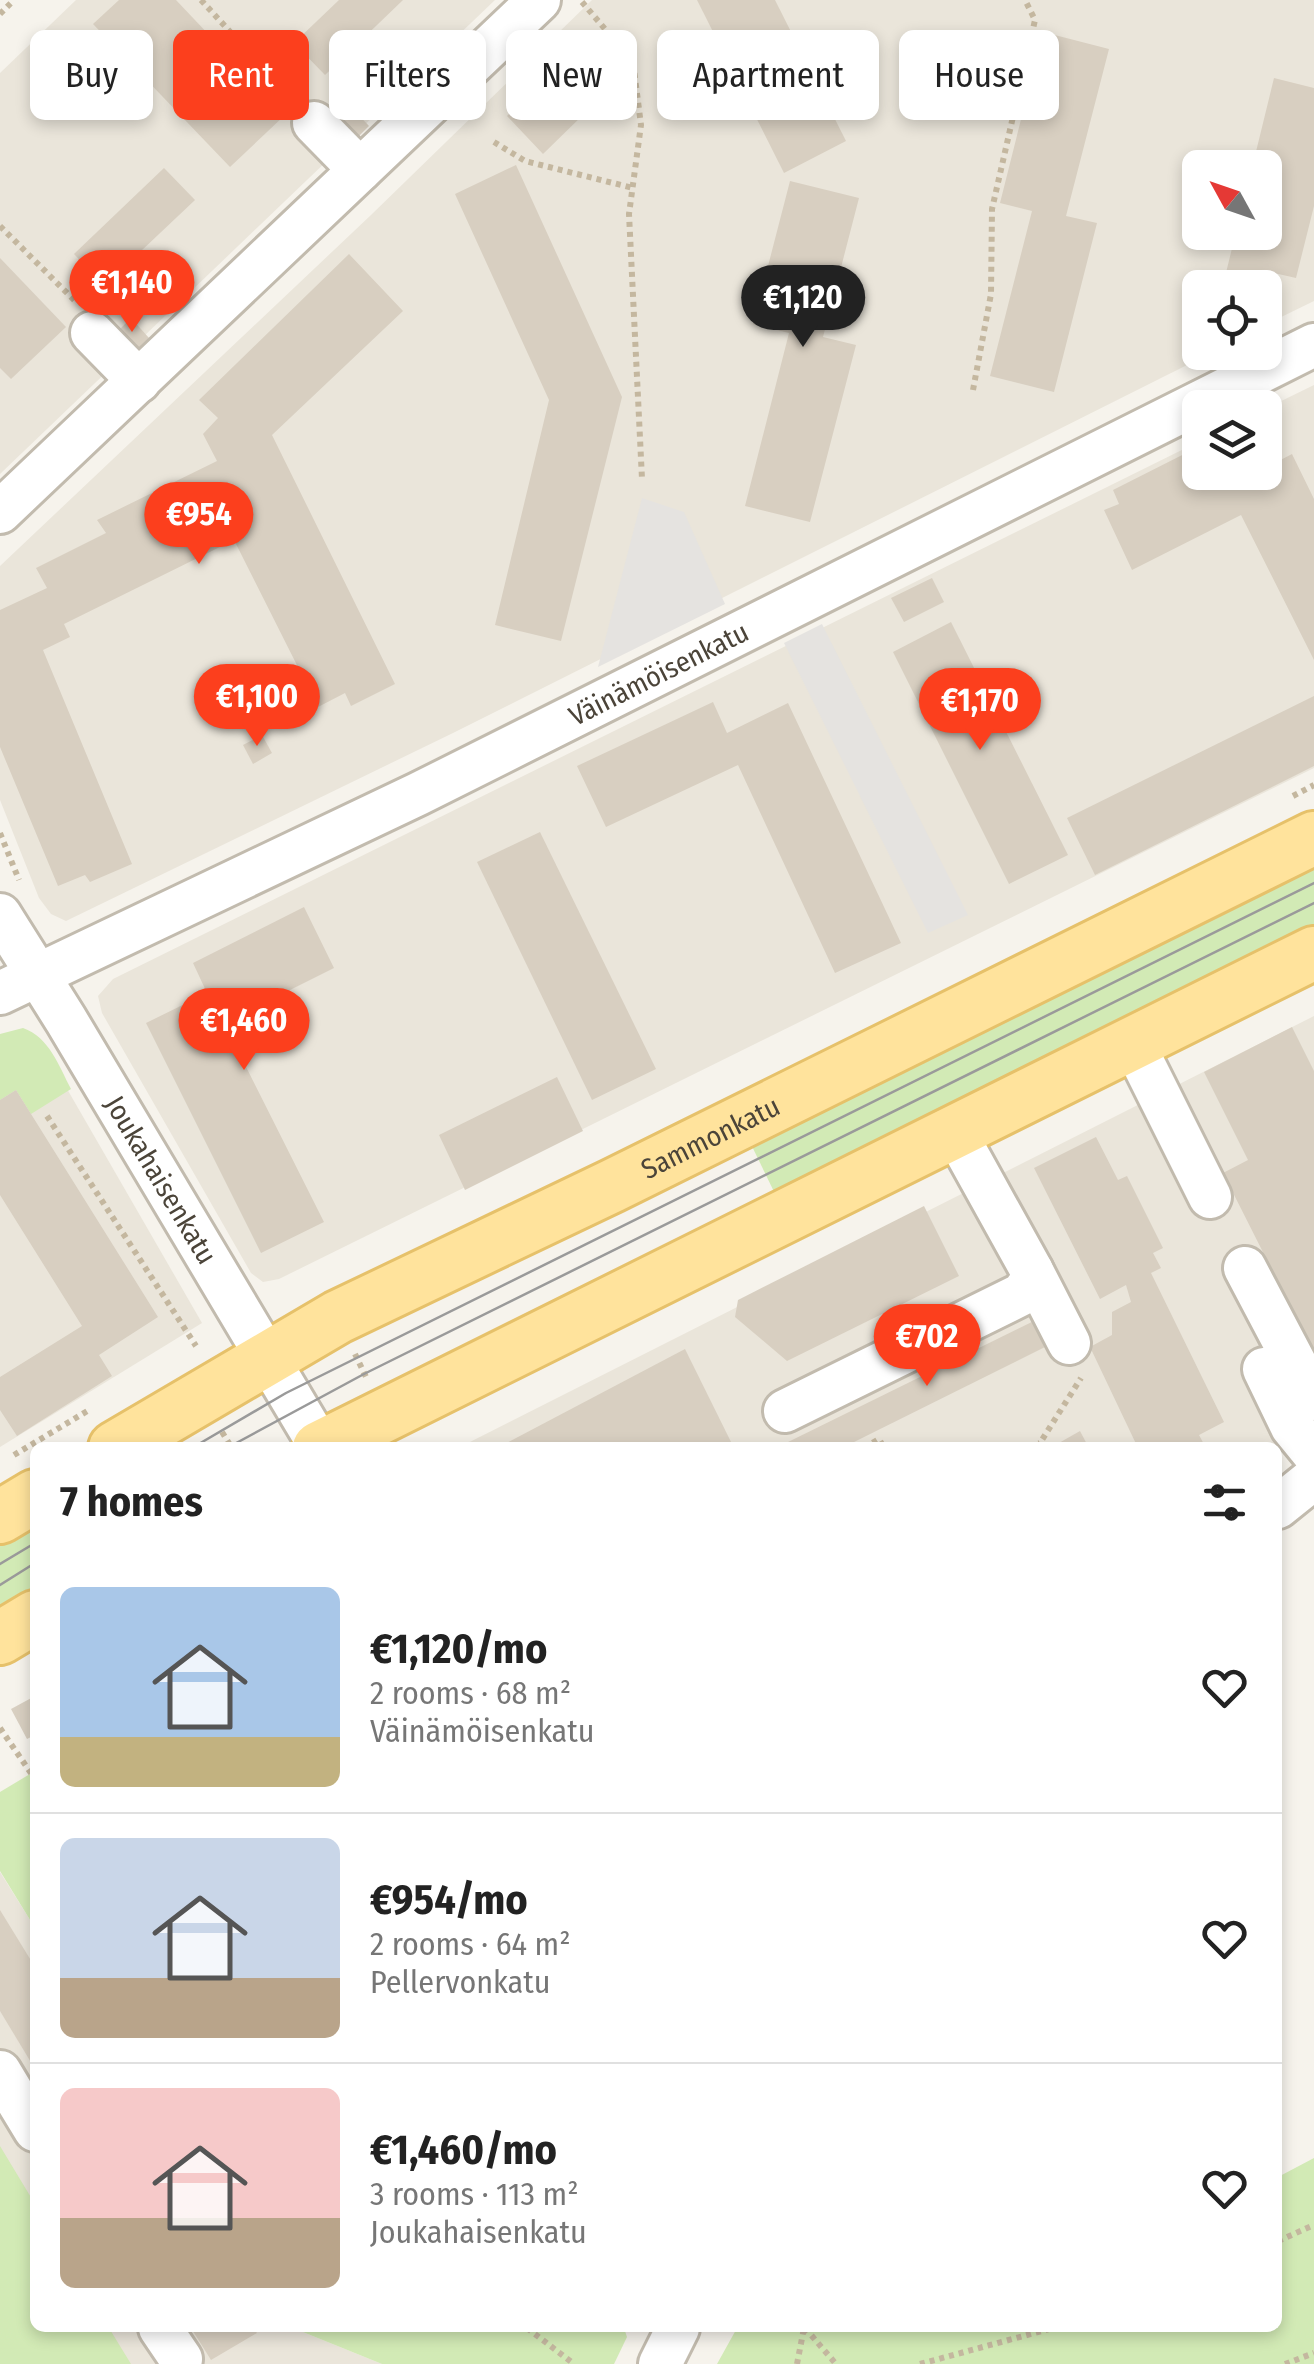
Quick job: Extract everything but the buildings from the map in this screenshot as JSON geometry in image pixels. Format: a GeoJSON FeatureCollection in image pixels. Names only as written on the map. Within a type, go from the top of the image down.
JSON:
{"type":"FeatureCollection","features":[{"type":"Feature","properties":{"kind":"main road","name":"Sammonkatu"},"geometry":{"type":"LineString","coordinates":[[125,1442],[338,1317],[612,1186],[1314,838]]}},
{"type":"Feature","properties":{"kind":"main road"},"geometry":{"type":"LineString","coordinates":[[329,1442],[1314,953]]}},
{"type":"Feature","properties":{"kind":"main road"},"geometry":{"type":"LineString","coordinates":[[0,1517],[30,1499]]}},
{"type":"Feature","properties":{"kind":"main road"},"geometry":{"type":"LineString","coordinates":[[0,1638],[30,1619]]}},
{"type":"Feature","properties":{"kind":"street"},"geometry":{"type":"LineString","coordinates":[[0,512],[538,0]]}},
{"type":"Feature","properties":{"kind":"street"},"geometry":{"type":"LineString","coordinates":[[314,123],[360,170]]}},
{"type":"Feature","properties":{"kind":"street"},"geometry":{"type":"LineString","coordinates":[[92,334],[139,380]]}},
{"type":"Feature","properties":{"kind":"street","name":"Väinämöisenkatu"},"geometry":{"type":"LineString","coordinates":[[19,985],[418,794],[1314,345]]}},
{"type":"Feature","properties":{"kind":"street","name":"Joukahaisenkatu"},"geometry":{"type":"LineString","coordinates":[[12,905],[19,985],[66,1020],[317,1442]]}},
{"type":"Feature","properties":{"kind":"street"},"geometry":{"type":"LineString","coordinates":[[1133,1043],[1210,1197]]}},
{"type":"Feature","properties":{"kind":"street"},"geometry":{"type":"LineString","coordinates":[[955,1132],[1078,1357]]}},
{"type":"Feature","properties":{"kind":"street"},"geometry":{"type":"LineString","coordinates":[[1245,1268],[1314,1399]]}},
{"type":"Feature","properties":{"kind":"street"},"geometry":{"type":"LineString","coordinates":[[785,1411],[1022,1294],[1032,1271]]}},
{"type":"Feature","properties":{"kind":"street"},"geometry":{"type":"LineString","coordinates":[[1264,1369],[1292,1427],[1314,1454]]}},
{"type":"Feature","properties":{"kind":"street"},"geometry":{"type":"LineString","coordinates":[[1282,1504],[1314,1478]]}},
{"type":"Feature","properties":{"kind":"street"},"geometry":{"type":"LineString","coordinates":[[0,2072],[30,2122]]}},
{"type":"Feature","properties":{"kind":"street"},"geometry":{"type":"LineString","coordinates":[[660,2364],[676,2332]]}},
{"type":"Feature","properties":{"kind":"path"},"geometry":{"type":"LineString","coordinates":[[0,14],[14,0]]}},
{"type":"Feature","properties":{"kind":"path"},"geometry":{"type":"LineString","coordinates":[[200,0],[314,123]]}},
{"type":"Feature","properties":{"kind":"path"},"geometry":{"type":"LineString","coordinates":[[973,390],[991,294],[992,209],[1035,20],[1025,0]]}},
{"type":"Feature","properties":{"kind":"path"},"geometry":{"type":"LineString","coordinates":[[582,2],[633,62],[641,126],[630,214],[642,479]]}},
{"type":"Feature","properties":{"kind":"path"},"geometry":{"type":"LineString","coordinates":[[494,142],[524,161],[633,188]]}},
{"type":"Feature","properties":{"kind":"path"},"geometry":{"type":"LineString","coordinates":[[0,226],[80,306],[92,334]]}},
{"type":"Feature","properties":{"kind":"path"},"geometry":{"type":"LineString","coordinates":[[0,834],[12,905]]}},
{"type":"Feature","properties":{"kind":"path"},"geometry":{"type":"LineString","coordinates":[[47,1116],[196,1346]]}},
{"type":"Feature","properties":{"kind":"path"},"geometry":{"type":"LineString","coordinates":[[338,1317],[382,1414]]}},
{"type":"Feature","properties":{"kind":"path"},"geometry":{"type":"LineString","coordinates":[[1042,1442],[1078,1357]]}},
{"type":"Feature","properties":{"kind":"path"},"geometry":{"type":"LineString","coordinates":[[0,1728],[30,1772]]}},
{"type":"Feature","properties":{"kind":"path"},"geometry":{"type":"LineString","coordinates":[[1282,2239],[1314,2225]]}},
{"type":"Feature","properties":{"kind":"path"},"geometry":{"type":"LineString","coordinates":[[532,2332],[574,2364]]}},
{"type":"Feature","properties":{"kind":"path"},"geometry":{"type":"LineString","coordinates":[[798,2364],[803,2332]]}},
{"type":"Feature","properties":{"kind":"path"},"geometry":{"type":"LineString","coordinates":[[808,2332],[836,2364]]}},
{"type":"Feature","properties":{"kind":"path"},"geometry":{"type":"LineString","coordinates":[[920,2364],[1038,2332]]}},
{"type":"Feature","properties":{"kind":"path"},"geometry":{"type":"LineString","coordinates":[[1285,2364],[1314,2354]]}},
{"type":"Feature","properties":{"kind":"shaded area"},"geometry":{"type":"Polygon","coordinates":[[[76,0],[495,0],[464,30],[329,30],[329,120],[370,120],[0,474],[0,73],[30,44],[30,120],[153,120],[153,30],[45,30],[76,0]]]}},
{"type":"Feature","properties":{"kind":"shaded area"},"geometry":{"type":"Polygon","coordinates":[[[592,0],[1314,0],[1314,301],[1282,317],[1282,270],[1182,270],[1182,368],[453,733],[66,921],[51,914],[39,898],[0,800],[0,566],[469,120],[486,120],[486,103],[506,84],[506,120],[637,120],[637,30],[561,30],[592,0]]]}},
{"type":"Feature","properties":{"kind":"shaded area"},"geometry":{"type":"Polygon","coordinates":[[[1314,385],[1314,768],[279,1279],[263,1282],[251,1273],[102,1013],[98,996],[113,979],[1182,450],[1182,490],[1282,490],[1282,401],[1314,385]]]}},
{"type":"Feature","properties":{"kind":"shaded area"},"geometry":{"type":"Polygon","coordinates":[[[642,498],[684,512],[725,604],[598,667],[642,498]]]}},
{"type":"Feature","properties":{"kind":"shaded area"},"geometry":{"type":"Polygon","coordinates":[[[822,624],[968,915],[928,933],[784,643],[822,624]]]}},
{"type":"Feature","properties":{"kind":"shaded area"},"geometry":{"type":"Polygon","coordinates":[[[1314,1016],[1314,1426],[1282,1452],[1282,1442],[470,1442],[1314,1016]]]}},
{"type":"Feature","properties":{"kind":"shaded area"},"geometry":{"type":"Polygon","coordinates":[[[0,1041],[44,1049],[202,1323],[0,1447],[0,1041]]]}},
{"type":"Feature","properties":{"kind":"shaded area"},"geometry":{"type":"Polygon","coordinates":[[[0,1872],[30,1920],[30,2332],[303,2332],[382,2364],[0,2364],[0,1872]]]}},
{"type":"Feature","properties":{"kind":"green space"},"geometry":{"type":"Polygon","coordinates":[[[1314,854],[1314,937],[780,1204],[746,1134],[1314,854]]]}},
{"type":"Feature","properties":{"kind":"green space"},"geometry":{"type":"Polygon","coordinates":[[[23,1028],[46,1045],[71,1089],[31,1114],[16,1090],[0,1100],[0,1034],[23,1028]]]}},
{"type":"Feature","properties":{"kind":"green space"},"geometry":{"type":"Polygon","coordinates":[[[30,1520],[30,1594],[0,1612],[0,1538],[30,1520]]]}},
{"type":"Feature","properties":{"kind":"green space"},"geometry":{"type":"Polygon","coordinates":[[[30,1774],[30,1920],[0,1871],[0,1792],[30,1774]]]}},
{"type":"Feature","properties":{"kind":"green space"},"geometry":{"type":"Polygon","coordinates":[[[0,2146],[30,2196],[30,2332],[111,2332],[131,2364],[0,2364],[0,2146]]]}},
{"type":"Feature","properties":{"kind":"green space"},"geometry":{"type":"Polygon","coordinates":[[[1314,2158],[1314,2364],[717,2364],[735,2332],[1282,2332],[1282,2175],[1314,2158]]]}},
{"type":"Feature","properties":{"kind":"green space"},"geometry":{"type":"Polygon","coordinates":[[[303,2332],[625,2332],[627,2337],[614,2364],[382,2364],[303,2332]]]}},
{"type":"Feature","properties":{"kind":"tram line"},"geometry":{"type":"LineString","coordinates":[[202,1442],[286,1393],[1314,883]]}},
{"type":"Feature","properties":{"kind":"tram line"},"geometry":{"type":"LineString","coordinates":[[238,1442],[364,1374],[1314,903]]}},
{"type":"Feature","properties":{"kind":"tram line"},"geometry":{"type":"LineString","coordinates":[[0,1564],[30,1546]]}},
{"type":"Feature","properties":{"kind":"tram line"},"geometry":{"type":"LineString","coordinates":[[0,1585],[30,1566]]}}]}
